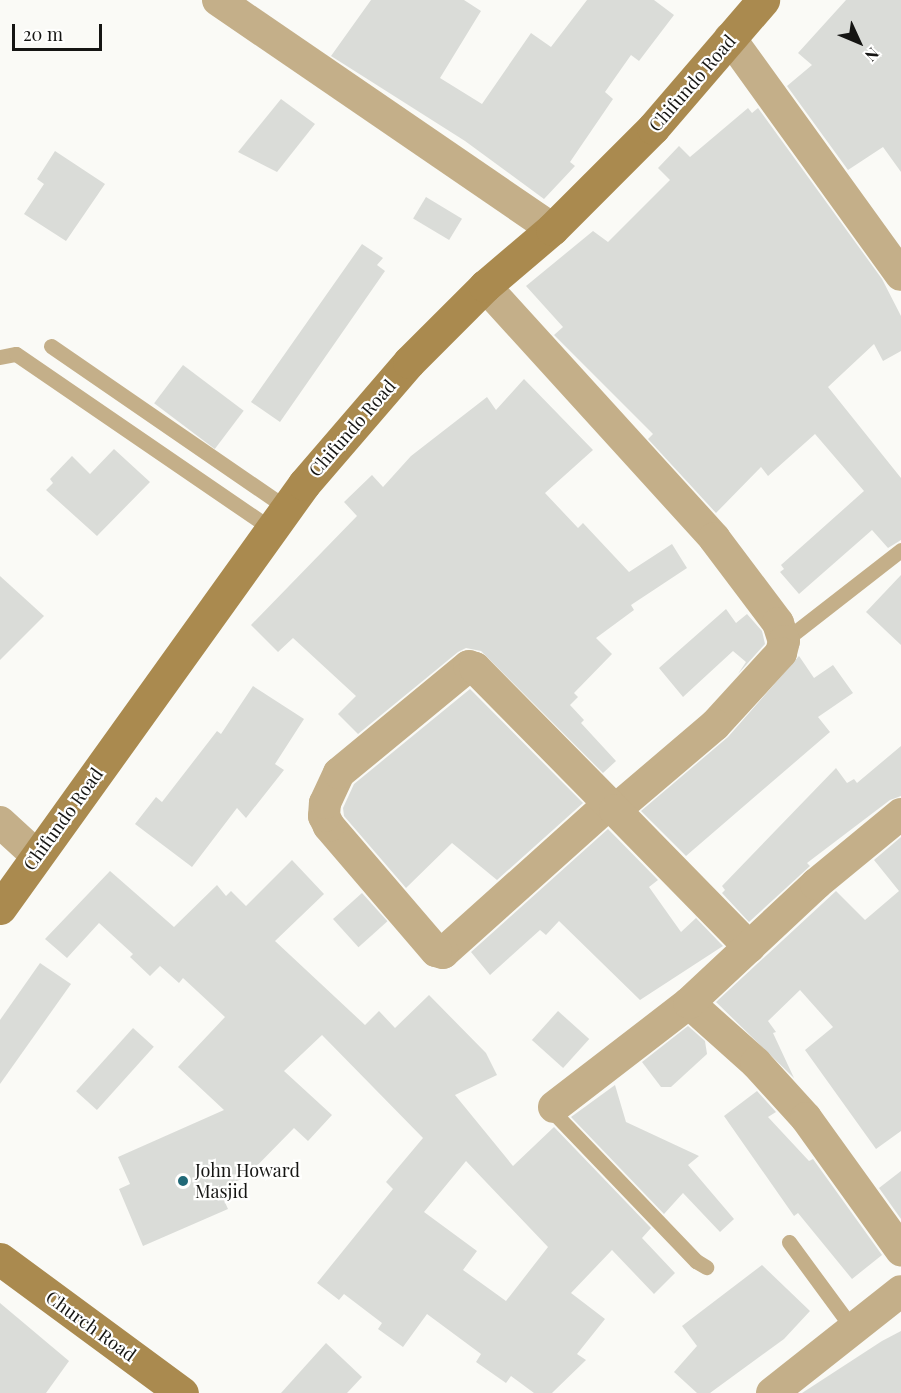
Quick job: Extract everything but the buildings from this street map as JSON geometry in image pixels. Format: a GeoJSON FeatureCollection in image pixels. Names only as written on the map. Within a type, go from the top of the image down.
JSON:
{"type":"FeatureCollection","features":[{"type":"Feature","properties":{"kind":"street"},"geometry":{"type":"LineString","coordinates":[[218,0],[552,229]]}},
{"type":"Feature","properties":{"kind":"street","name":"Chifundo Road"},"geometry":{"type":"LineString","coordinates":[[0,908],[279,519],[409,362],[485,286],[552,229],[653,128],[763,0]]}},
{"type":"Feature","properties":{"kind":"street"},"geometry":{"type":"LineString","coordinates":[[730,38],[901,274]]}},
{"type":"Feature","properties":{"kind":"street"},"geometry":{"type":"LineString","coordinates":[[485,286],[714,538],[778,623],[784,641],[781,653],[715,725],[612,807],[443,953],[428,942],[329,826],[324,816],[325,803],[339,773],[464,667],[470,666],[612,807],[749,947]]}},
{"type":"Feature","properties":{"kind":"street"},"geometry":{"type":"LineString","coordinates":[[554,1107],[689,1003],[816,884],[901,814]]}},
{"type":"Feature","properties":{"kind":"street"},"geometry":{"type":"LineString","coordinates":[[0,822],[37,856]]}},
{"type":"Feature","properties":{"kind":"street"},"geometry":{"type":"LineString","coordinates":[[689,1003],[756,1063],[806,1118],[901,1250]]}},
{"type":"Feature","properties":{"kind":"street","name":"Church Road"},"geometry":{"type":"LineString","coordinates":[[0,1259],[182,1393]]}},
{"type":"Feature","properties":{"kind":"street"},"geometry":{"type":"LineString","coordinates":[[781,1390],[901,1291]]}},
{"type":"Feature","properties":{"kind":"lane"},"geometry":{"type":"LineString","coordinates":[[51,346],[279,519]]}},
{"type":"Feature","properties":{"kind":"lane"},"geometry":{"type":"LineString","coordinates":[[0,357],[16,354],[279,519]]}},
{"type":"Feature","properties":{"kind":"lane"},"geometry":{"type":"LineString","coordinates":[[784,641],[901,550]]}},
{"type":"Feature","properties":{"kind":"lane"},"geometry":{"type":"LineString","coordinates":[[554,1107],[555,1114],[696,1262],[706,1267]]}},
{"type":"Feature","properties":{"kind":"lane"},"geometry":{"type":"LineString","coordinates":[[789,1242],[853,1329]]}},
{"type":"Feature","properties":{"kind":"place","name":"John Howard Masjid"},"geometry":{"type":"Point","coordinates":[183,1181]}}]}
